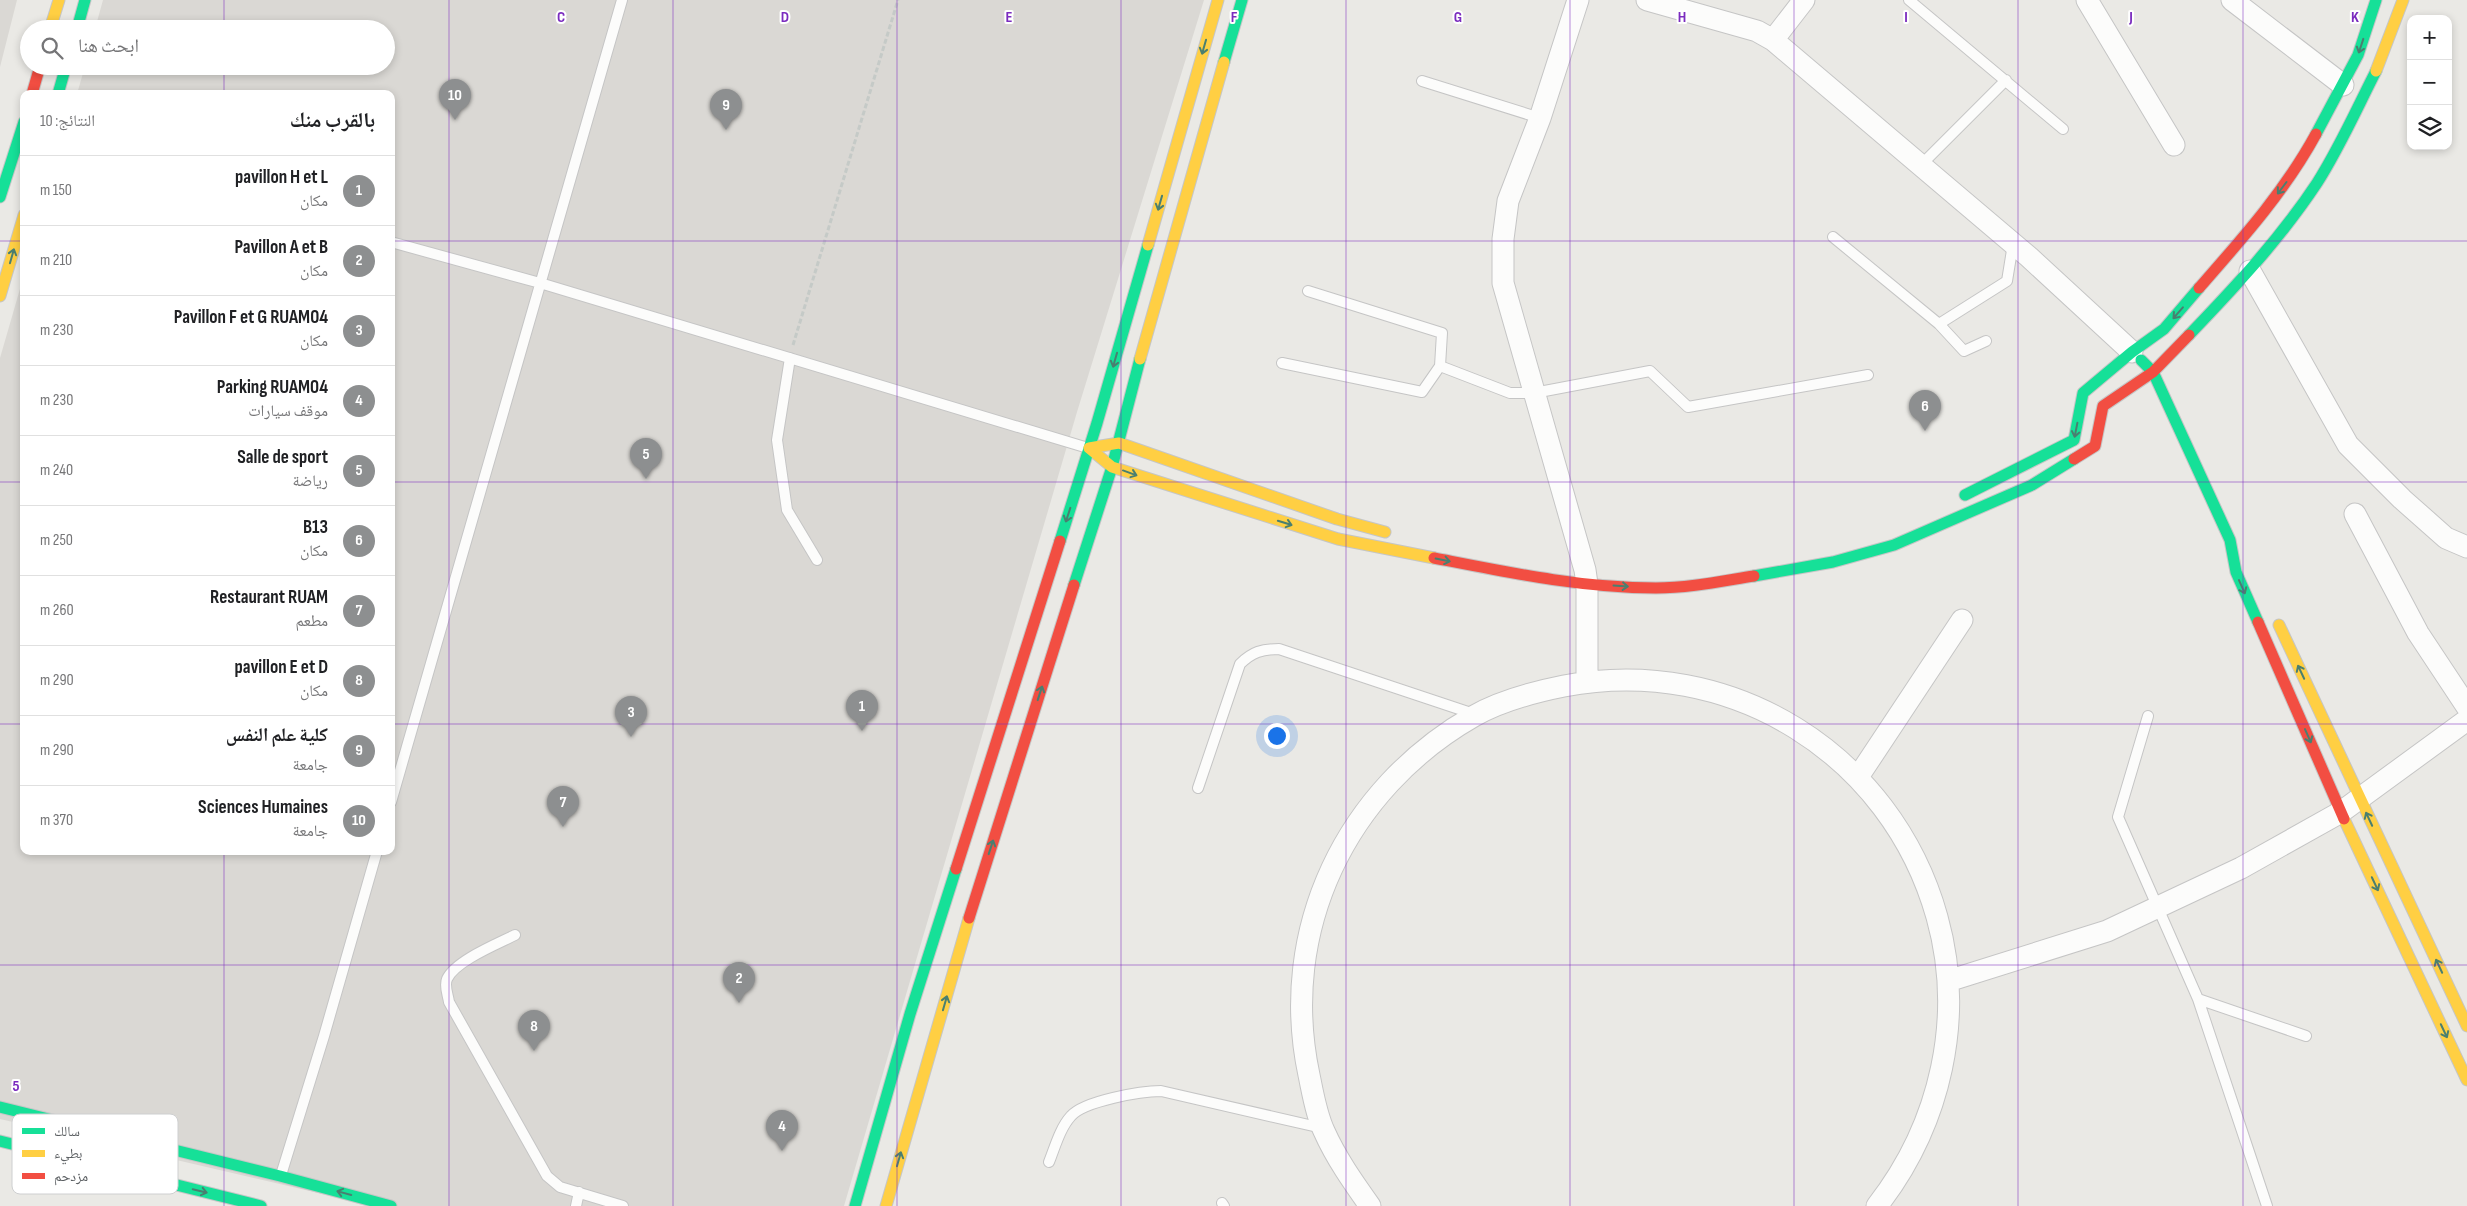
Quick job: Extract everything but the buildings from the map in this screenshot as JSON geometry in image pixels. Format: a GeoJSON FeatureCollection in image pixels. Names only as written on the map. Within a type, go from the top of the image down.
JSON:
{"type":"FeatureCollection","features":[{"type":"Feature","properties":{"kind":"main road"},"geometry":{"type":"LineString","coordinates":[[52,20],[58,0]]}},
{"type":"Feature","properties":{"kind":"main road"},"geometry":{"type":"LineString","coordinates":[[79,20],[85,0]]}},
{"type":"Feature","properties":{"kind":"main road"},"geometry":{"type":"LineString","coordinates":[[855,1206],[910,1014],[1089,448],[1218,0]]}},
{"type":"Feature","properties":{"kind":"main road"},"geometry":{"type":"LineString","coordinates":[[886,1206],[987,858],[1112,467],[1147,334],[1242,0]]}},
{"type":"Feature","properties":{"kind":"main road"},"geometry":{"type":"LineString","coordinates":[[1956,500],[2074,440],[2083,393],[2132,352],[2164,329],[2263,214],[2298,167],[2358,55],[2376,0]]}},
{"type":"Feature","properties":{"kind":"main road"},"geometry":{"type":"LineString","coordinates":[[1089,448],[1112,467],[1338,539],[1484,568],[1586,573],[1657,588],[1711,582],[1834,562],[1894,545],[2032,485],[2096,446],[2103,406],[2153,372],[2250,271],[2317,182],[2344,136],[2377,68],[2403,0]]}},
{"type":"Feature","properties":{"kind":"main road"},"geometry":{"type":"LineString","coordinates":[[33,90],[37,75]]}},
{"type":"Feature","properties":{"kind":"main road"},"geometry":{"type":"LineString","coordinates":[[59,90],[63,75]]}},
{"type":"Feature","properties":{"kind":"main road"},"geometry":{"type":"LineString","coordinates":[[0,155],[18,158],[3,180],[0,198]]}},
{"type":"Feature","properties":{"kind":"main road"},"geometry":{"type":"LineString","coordinates":[[3,180],[20,178]]}},
{"type":"Feature","properties":{"kind":"main road"},"geometry":{"type":"LineString","coordinates":[[0,296],[20,228]]}},
{"type":"Feature","properties":{"kind":"main road"},"geometry":{"type":"LineString","coordinates":[[2132,352],[2153,372],[2230,540],[2236,572],[2341,812],[2467,1080]]}},
{"type":"Feature","properties":{"kind":"main road"},"geometry":{"type":"LineString","coordinates":[[1089,448],[1119,442],[1338,519],[1395,535]]}},
{"type":"Feature","properties":{"kind":"main road"},"geometry":{"type":"LineString","coordinates":[[2230,540],[2246,558]]}},
{"type":"Feature","properties":{"kind":"main road"},"geometry":{"type":"LineString","coordinates":[[2276,618],[2467,1026]]}},
{"type":"Feature","properties":{"kind":"main road"},"geometry":{"type":"LineString","coordinates":[[0,1107],[28,1114]]}},
{"type":"Feature","properties":{"kind":"main road"},"geometry":{"type":"LineString","coordinates":[[178,1151],[391,1206]]}},
{"type":"Feature","properties":{"kind":"main road"},"geometry":{"type":"LineString","coordinates":[[178,1185],[261,1206]]}},
{"type":"Feature","properties":{"kind":"street"},"geometry":{"type":"LineString","coordinates":[[1578,0],[1540,118],[1508,201],[1503,239],[1503,283],[1586,573],[1587,682]]}},
{"type":"Feature","properties":{"kind":"street"},"geometry":{"type":"LineString","coordinates":[[1647,0],[1757,31],[1773,40],[2013,243],[2132,352]]}},
{"type":"Feature","properties":{"kind":"street"},"geometry":{"type":"LineString","coordinates":[[1773,40],[1804,0]]}},
{"type":"Feature","properties":{"kind":"street"},"geometry":{"type":"LineString","coordinates":[[2087,0],[2174,145]]}},
{"type":"Feature","properties":{"kind":"street"},"geometry":{"type":"LineString","coordinates":[[2232,0],[2343,85]]}},
{"type":"Feature","properties":{"kind":"street"},"geometry":{"type":"LineString","coordinates":[[2250,271],[2348,445],[2402,499],[2446,538],[2467,547]]}},
{"type":"Feature","properties":{"kind":"street"},"geometry":{"type":"LineString","coordinates":[[2355,514],[2418,633],[2467,707]]}},
{"type":"Feature","properties":{"kind":"street"},"geometry":{"type":"LineString","coordinates":[[1858,777],[1962,620]]}},
{"type":"Feature","properties":{"kind":"street"},"geometry":{"type":"LineString","coordinates":[[1370,1206],[1347,1174],[1323,1129],[1304,1052],[1300,1009],[1302,966],[1311,924],[1324,882],[1343,844],[1367,808],[1396,775],[1428,746],[1475,714],[1544,690],[1587,682],[1629,680],[1671,682],[1721,694],[1753,705],[1791,725],[1826,749],[1858,777],[1887,812],[1911,851],[1926,884],[1942,936],[1948,982],[1947,1033],[1942,1068],[1931,1109],[1914,1149],[1892,1186],[1877,1206]]}},
{"type":"Feature","properties":{"kind":"street"},"geometry":{"type":"LineString","coordinates":[[1948,982],[2107,931],[2241,868],[2341,812],[2467,720]]}},
{"type":"Feature","properties":{"kind":"lane"},"geometry":{"type":"LineString","coordinates":[[395,788],[622,0]]}},
{"type":"Feature","properties":{"kind":"lane"},"geometry":{"type":"LineString","coordinates":[[1909,0],[2064,129]]}},
{"type":"Feature","properties":{"kind":"lane"},"geometry":{"type":"LineString","coordinates":[[1921,165],[2006,80]]}},
{"type":"Feature","properties":{"kind":"lane"},"geometry":{"type":"LineString","coordinates":[[1422,81],[1540,118]]}},
{"type":"Feature","properties":{"kind":"lane"},"geometry":{"type":"LineString","coordinates":[[1833,237],[1939,324],[1964,351],[1986,341]]}},
{"type":"Feature","properties":{"kind":"lane"},"geometry":{"type":"LineString","coordinates":[[395,243],[540,283],[1089,448]]}},
{"type":"Feature","properties":{"kind":"lane"},"geometry":{"type":"LineString","coordinates":[[1939,324],[2008,281],[2013,243]]}},
{"type":"Feature","properties":{"kind":"lane"},"geometry":{"type":"LineString","coordinates":[[1282,363],[1422,392],[1440,366],[1442,333],[1308,291]]}},
{"type":"Feature","properties":{"kind":"lane"},"geometry":{"type":"LineString","coordinates":[[790,358],[777,440],[787,510],[817,560]]}},
{"type":"Feature","properties":{"kind":"lane"},"geometry":{"type":"LineString","coordinates":[[1440,366],[1510,392],[1534,393],[1650,371],[1688,407],[1868,374]]}},
{"type":"Feature","properties":{"kind":"lane"},"geometry":{"type":"LineString","coordinates":[[1198,788],[1240,664],[1250,654],[1264,649],[1279,649],[1475,714]]}},
{"type":"Feature","properties":{"kind":"lane"},"geometry":{"type":"LineString","coordinates":[[2148,716],[2118,816],[2198,999],[2267,1206]]}},
{"type":"Feature","properties":{"kind":"lane"},"geometry":{"type":"LineString","coordinates":[[280,1176],[324,1036],[376,855]]}},
{"type":"Feature","properties":{"kind":"lane"},"geometry":{"type":"LineString","coordinates":[[515,935],[462,963],[447,978],[446,985],[449,1002],[547,1176],[560,1187],[622,1206]]}},
{"type":"Feature","properties":{"kind":"lane"},"geometry":{"type":"LineString","coordinates":[[2198,999],[2306,1036]]}},
{"type":"Feature","properties":{"kind":"lane"},"geometry":{"type":"LineString","coordinates":[[1050,1162],[1065,1122],[1072,1114],[1082,1108],[1146,1091],[1161,1091],[1323,1129]]}},
{"type":"Feature","properties":{"kind":"lane"},"geometry":{"type":"LineString","coordinates":[[576,1206],[579,1192]]}},
{"type":"Feature","properties":{"kind":"path"},"geometry":{"type":"LineString","coordinates":[[790,358],[898,0]]}},
{"type":"Feature","properties":{"kind":"shaded area"},"geometry":{"type":"Polygon","coordinates":[[[0,0],[17,0],[0,67],[0,0]]]}},
{"type":"Feature","properties":{"kind":"shaded area"},"geometry":{"type":"Polygon","coordinates":[[[103,0],[1204,0],[1077,412],[844,1206],[374,1206],[178,1160],[178,1114],[12,1114],[12,1122],[0,1119],[0,358],[20,289],[20,855],[395,855],[395,90],[78,90],[82,75],[395,75],[395,20],[97,20],[103,0]]]}},
{"type":"Feature","properties":{"kind":"traffic: fast"},"geometry":{"type":"LineString","coordinates":[[79,20],[85,0]]}},
{"type":"Feature","properties":{"kind":"traffic: fast"},"geometry":{"type":"LineString","coordinates":[[1224,62],[1242,0]]}},
{"type":"Feature","properties":{"kind":"traffic: fast"},"geometry":{"type":"LineString","coordinates":[[2316,134],[2358,55],[2376,0]]}},
{"type":"Feature","properties":{"kind":"traffic: fast"},"geometry":{"type":"LineString","coordinates":[[2189,335],[2256,262],[2303,204],[2333,156],[2376,71]]}},
{"type":"Feature","properties":{"kind":"traffic: fast"},"geometry":{"type":"LineString","coordinates":[[59,90],[63,75]]}},
{"type":"Feature","properties":{"kind":"traffic: fast"},"geometry":{"type":"LineString","coordinates":[[0,197],[20,134]]}},
{"type":"Feature","properties":{"kind":"traffic: fast"},"geometry":{"type":"LineString","coordinates":[[1060,541],[1097,423],[1148,245]]}},
{"type":"Feature","properties":{"kind":"traffic: fast"},"geometry":{"type":"LineString","coordinates":[[1965,495],[2074,440],[2083,393],[2132,352],[2164,329],[2199,288]]}},
{"type":"Feature","properties":{"kind":"traffic: fast"},"geometry":{"type":"LineString","coordinates":[[1074,585],[1112,467],[1140,359]]}},
{"type":"Feature","properties":{"kind":"traffic: fast"},"geometry":{"type":"LineString","coordinates":[[2141,360],[2153,372],[2230,540],[2236,572],[2258,622]]}},
{"type":"Feature","properties":{"kind":"traffic: fast"},"geometry":{"type":"LineString","coordinates":[[1754,576],[1833,562],[1894,545],[2032,485],[2074,459]]}},
{"type":"Feature","properties":{"kind":"traffic: fast"},"geometry":{"type":"LineString","coordinates":[[855,1206],[910,1014],[956,869]]}},
{"type":"Feature","properties":{"kind":"traffic: fast"},"geometry":{"type":"LineString","coordinates":[[0,1107],[28,1114]]}},
{"type":"Feature","properties":{"kind":"traffic: fast"},"geometry":{"type":"LineString","coordinates":[[0,1141],[12,1144]]}},
{"type":"Feature","properties":{"kind":"traffic: fast"},"geometry":{"type":"LineString","coordinates":[[178,1151],[391,1206]]}},
{"type":"Feature","properties":{"kind":"traffic: fast"},"geometry":{"type":"LineString","coordinates":[[178,1185],[261,1206]]}},
{"type":"Feature","properties":{"kind":"traffic: slow"},"geometry":{"type":"LineString","coordinates":[[53,20],[59,0]]}},
{"type":"Feature","properties":{"kind":"traffic: slow"},"geometry":{"type":"LineString","coordinates":[[1148,245],[1218,0]]}},
{"type":"Feature","properties":{"kind":"traffic: slow"},"geometry":{"type":"LineString","coordinates":[[2376,71],[2403,0]]}},
{"type":"Feature","properties":{"kind":"traffic: slow"},"geometry":{"type":"LineString","coordinates":[[1140,359],[1224,62]]}},
{"type":"Feature","properties":{"kind":"traffic: slow"},"geometry":{"type":"LineString","coordinates":[[0,296],[20,228]]}},
{"type":"Feature","properties":{"kind":"traffic: slow"},"geometry":{"type":"LineString","coordinates":[[1089,448],[1119,443],[1337,519],[1385,532]]}},
{"type":"Feature","properties":{"kind":"traffic: slow"},"geometry":{"type":"LineString","coordinates":[[1089,448],[1112,467],[1338,539],[1434,558]]}},
{"type":"Feature","properties":{"kind":"traffic: slow"},"geometry":{"type":"LineString","coordinates":[[2279,625],[2467,1026]]}},
{"type":"Feature","properties":{"kind":"traffic: slow"},"geometry":{"type":"LineString","coordinates":[[2344,819],[2467,1080]]}},
{"type":"Feature","properties":{"kind":"traffic: slow"},"geometry":{"type":"LineString","coordinates":[[886,1206],[969,918]]}},
{"type":"Feature","properties":{"kind":"traffic: jam"},"geometry":{"type":"LineString","coordinates":[[33,90],[37,75]]}},
{"type":"Feature","properties":{"kind":"traffic: jam"},"geometry":{"type":"LineString","coordinates":[[2199,288],[2277,195],[2316,134]]}},
{"type":"Feature","properties":{"kind":"traffic: jam"},"geometry":{"type":"LineString","coordinates":[[2074,459],[2095,446],[2103,406],[2153,372],[2189,335]]}},
{"type":"Feature","properties":{"kind":"traffic: jam"},"geometry":{"type":"LineString","coordinates":[[956,869],[1060,541]]}},
{"type":"Feature","properties":{"kind":"traffic: jam"},"geometry":{"type":"LineString","coordinates":[[1434,558],[1544,578],[1628,587],[1681,587],[1754,576]]}},
{"type":"Feature","properties":{"kind":"traffic: jam"},"geometry":{"type":"LineString","coordinates":[[969,918],[1074,585]]}},
{"type":"Feature","properties":{"kind":"traffic: jam"},"geometry":{"type":"LineString","coordinates":[[2258,622],[2344,819]]}},
{"type":"Feature","properties":{"kind":"place","name":"Sciences Humaines"},"geometry":{"type":"Point","coordinates":[455,120]}},
{"type":"Feature","properties":{"kind":"place","name":"كلية علم النفس"},"geometry":{"type":"Point","coordinates":[726,130]}},
{"type":"Feature","properties":{"kind":"place","name":"B13"},"geometry":{"type":"Point","coordinates":[1925,431]}},
{"type":"Feature","properties":{"kind":"place","name":"Salle de sport"},"geometry":{"type":"Point","coordinates":[646,479]}},
{"type":"Feature","properties":{"kind":"place","name":"pavillon H et L"},"geometry":{"type":"Point","coordinates":[862,731]}},
{"type":"Feature","properties":{"kind":"place","name":"Pavillon F et G RUAM04"},"geometry":{"type":"Point","coordinates":[631,737]}},
{"type":"Feature","properties":{"kind":"place","name":"Restaurant RUAM"},"geometry":{"type":"Point","coordinates":[563,827]}},
{"type":"Feature","properties":{"kind":"place","name":"Pavillon A et B"},"geometry":{"type":"Point","coordinates":[739,1003]}},
{"type":"Feature","properties":{"kind":"place","name":"pavillon E et D"},"geometry":{"type":"Point","coordinates":[534,1051]}},
{"type":"Feature","properties":{"kind":"place","name":"Parking RUAM04"},"geometry":{"type":"Point","coordinates":[782,1151]}}]}
